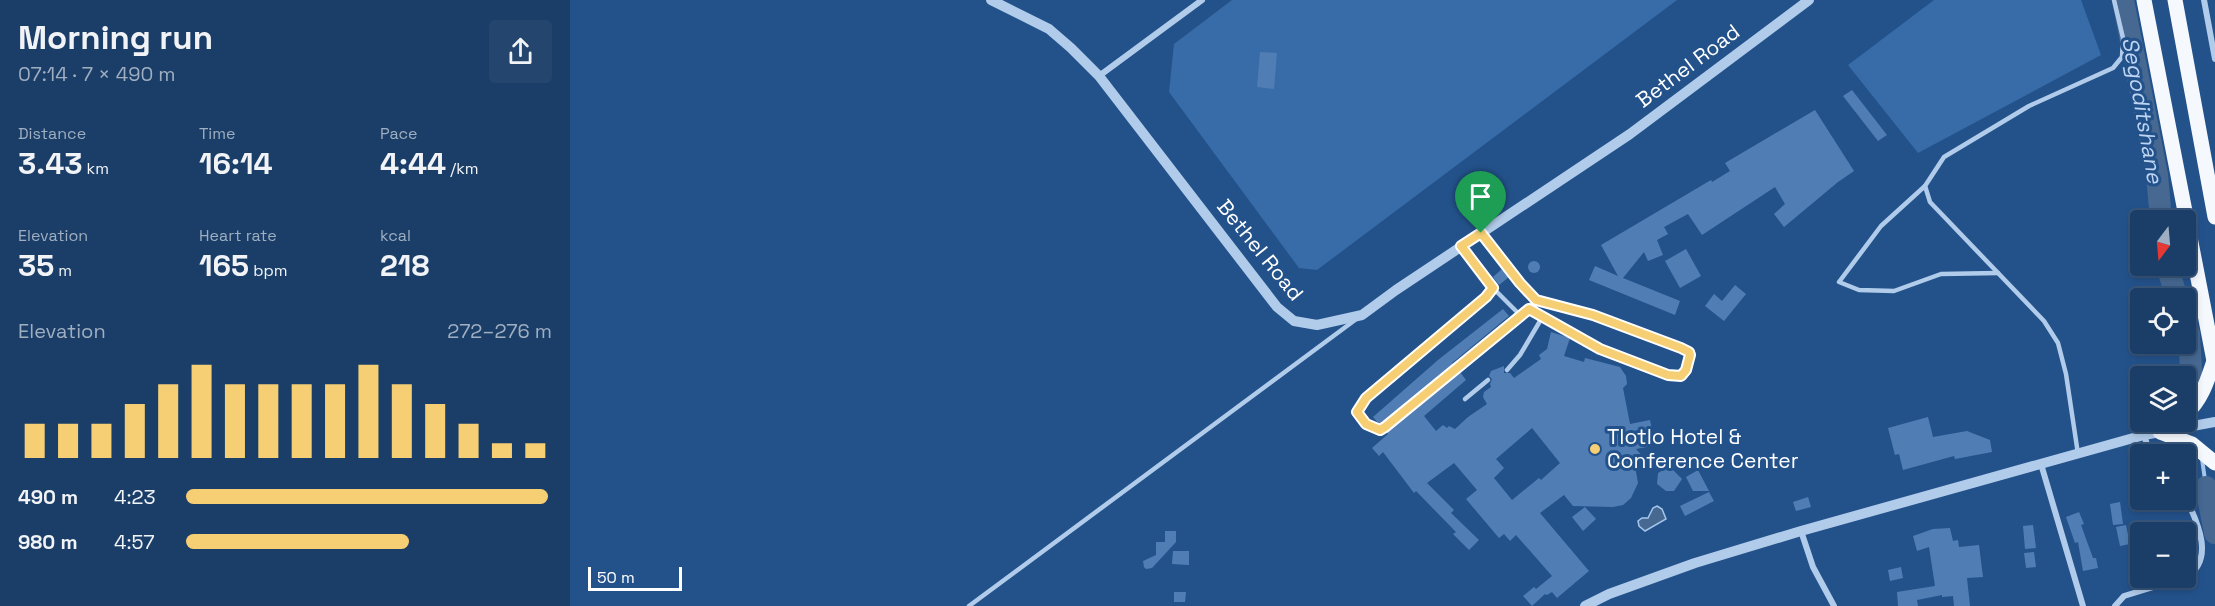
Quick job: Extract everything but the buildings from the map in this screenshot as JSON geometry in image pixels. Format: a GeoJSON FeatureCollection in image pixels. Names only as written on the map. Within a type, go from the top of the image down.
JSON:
{"type":"FeatureCollection","features":[{"type":"Feature","properties":{"kind":"main road"},"geometry":{"type":"LineString","coordinates":[[2144,0],[2214,363],[2204,392],[2196,404]]}},
{"type":"Feature","properties":{"kind":"main road"},"geometry":{"type":"LineString","coordinates":[[2175,0],[2215,217]]}},
{"type":"Feature","properties":{"kind":"main road"},"geometry":{"type":"LineString","coordinates":[[2174,432],[2215,463]]}},
{"type":"Feature","properties":{"kind":"street","name":"Bethel Road"},"geometry":{"type":"LineString","coordinates":[[991,0],[1049,29],[1071,48],[1099,76],[1277,307],[1294,321],[1317,325],[1362,315],[1630,134],[1809,0]]}},
{"type":"Feature","properties":{"kind":"street"},"geometry":{"type":"LineString","coordinates":[[1099,76],[1202,0]]}},
{"type":"Feature","properties":{"kind":"street"},"geometry":{"type":"LineString","coordinates":[[2204,0],[2215,59]]}},
{"type":"Feature","properties":{"kind":"street"},"geometry":{"type":"LineString","coordinates":[[2196,424],[2215,422]]}},
{"type":"Feature","properties":{"kind":"street"},"geometry":{"type":"LineString","coordinates":[[1585,606],[1609,594],[1695,563],[2154,432]]}},
{"type":"Feature","properties":{"kind":"street"},"geometry":{"type":"LineString","coordinates":[[2144,435],[2147,444]]}},
{"type":"Feature","properties":{"kind":"street"},"geometry":{"type":"LineString","coordinates":[[2041,464],[2083,606]]}},
{"type":"Feature","properties":{"kind":"street"},"geometry":{"type":"LineString","coordinates":[[2115,606],[2124,596],[2186,577],[2200,566],[2203,545],[2191,510]]}},
{"type":"Feature","properties":{"kind":"street"},"geometry":{"type":"LineString","coordinates":[[1801,531],[1813,567],[1834,606]]}},
{"type":"Feature","properties":{"kind":"lane"},"geometry":{"type":"LineString","coordinates":[[1998,273],[1941,274],[1894,291],[1859,290],[1839,282],[1881,226],[1925,186],[1944,157],[2028,106],[2113,68],[2122,57],[2123,38],[2114,0]]}},
{"type":"Feature","properties":{"kind":"lane"},"geometry":{"type":"LineString","coordinates":[[1925,186],[1930,202],[2044,321],[2058,343],[2066,374],[2078,454]]}},
{"type":"Feature","properties":{"kind":"lane"},"geometry":{"type":"LineString","coordinates":[[1481,233],[1536,300],[1593,315],[1681,348],[1689,352],[1689,362],[1681,376],[1668,375],[1600,349],[1529,309]]}},
{"type":"Feature","properties":{"kind":"lane"},"geometry":{"type":"LineString","coordinates":[[1461,246],[1493,288],[1520,315]]}},
{"type":"Feature","properties":{"kind":"lane"},"geometry":{"type":"LineString","coordinates":[[1493,288],[1486,297],[1366,398],[1357,412],[1360,419],[1380,430],[1385,427],[1483,348],[1529,309],[1536,300]]}},
{"type":"Feature","properties":{"kind":"lane"},"geometry":{"type":"LineString","coordinates":[[969,606],[1362,315]]}},
{"type":"Feature","properties":{"kind":"lane"},"geometry":{"type":"LineString","coordinates":[[1507,370],[1520,355],[1543,316]]}},
{"type":"Feature","properties":{"kind":"lane"},"geometry":{"type":"LineString","coordinates":[[1465,399],[1488,380]]}},
{"type":"Feature","properties":{"kind":"shaded area"},"geometry":{"type":"Polygon","coordinates":[[[1232,0],[1677,0],[1317,270],[1299,268],[1169,92],[1174,44],[1232,0]]]}},
{"type":"Feature","properties":{"kind":"shaded area"},"geometry":{"type":"Polygon","coordinates":[[[1934,0],[2081,0],[2101,55],[1918,153],[1848,65],[1934,0]]]}},
{"type":"Feature","properties":{"kind":"shaded area"},"geometry":{"type":"Polygon","coordinates":[[[1657,506],[1662,509],[1666,519],[1645,531],[1639,526],[1638,521],[1648,518],[1653,508],[1657,506]]]}},
{"type":"Feature","properties":{"kind":"waterway","name":"Segoditshane"},"geometry":{"type":"LineString","coordinates":[[2123,0],[2157,175],[2160,210]]}},
{"type":"Feature","properties":{"kind":"waterway","name":"Segoditshane"},"geometry":{"type":"LineString","coordinates":[[2170,276],[2174,288]]}},
{"type":"Feature","properties":{"kind":"waterway","name":"Segoditshane"},"geometry":{"type":"LineString","coordinates":[[2190,354],[2191,366]]}},
{"type":"Feature","properties":{"kind":"waterway","name":"Segoditshane"},"geometry":{"type":"LineString","coordinates":[[2202,459],[2206,487]]}},
{"type":"Feature","properties":{"kind":"waterway","name":"Segoditshane"},"geometry":{"type":"LineString","coordinates":[[2206,487],[2215,533]]}},
{"type":"Feature","properties":{"kind":"place","name":"Tlotlo Hotel & Conference Center"},"geometry":{"type":"Point","coordinates":[1595,449]}},
{"type":"Feature","properties":{"kind":"route"},"geometry":{"type":"LineString","coordinates":[[1481,233],[1536,300],[1593,315],[1681,348],[1690,355],[1686,370],[1681,376],[1668,375],[1600,349],[1529,309],[1385,427],[1380,430],[1366,424],[1357,412],[1359,405],[1486,297],[1493,288],[1461,246],[1481,233]]}}]}
